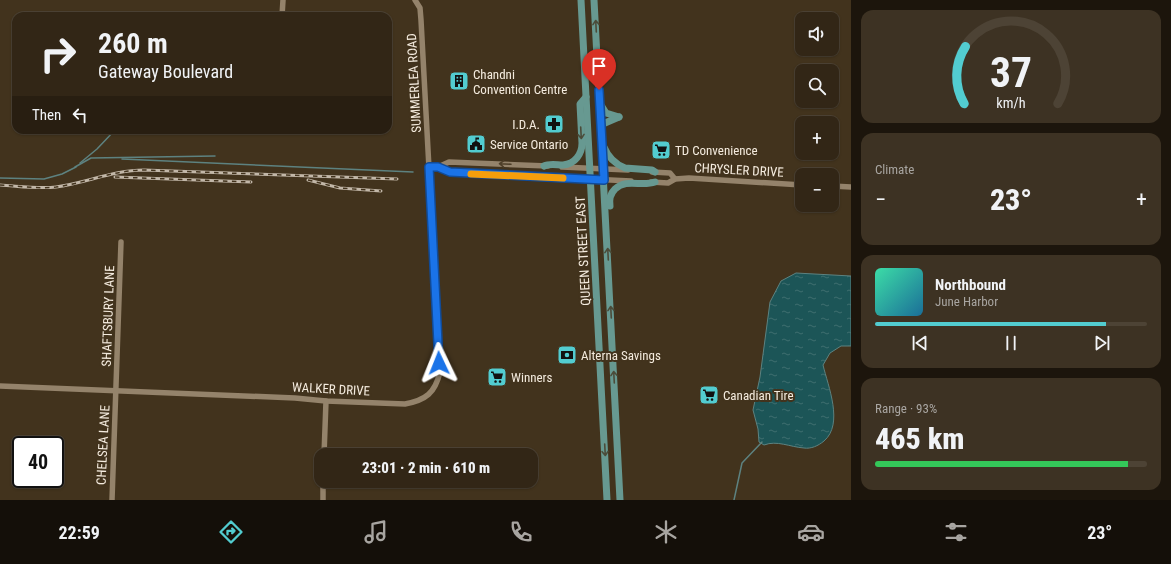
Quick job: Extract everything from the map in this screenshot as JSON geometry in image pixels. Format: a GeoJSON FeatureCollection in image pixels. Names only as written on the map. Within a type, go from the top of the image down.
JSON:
{"type":"FeatureCollection","features":[{"type":"Feature","properties":{"kind":"main road","name":"QUEEN STREET EAST"},"geometry":{"type":"LineString","coordinates":[[581,0],[607,500]]}},
{"type":"Feature","properties":{"kind":"main road","name":"QUEEN STREET EAST"},"geometry":{"type":"LineString","coordinates":[[594,0],[620,500]]}},
{"type":"Feature","properties":{"kind":"main road"},"geometry":{"type":"LineString","coordinates":[[544,166],[548,164],[568,164],[579,156],[582,149],[580,104],[586,97]]}},
{"type":"Feature","properties":{"kind":"main road"},"geometry":{"type":"LineString","coordinates":[[600,102],[606,113],[619,117],[601,126],[603,129],[604,142],[608,156],[615,163],[625,168],[652,170],[655,172]]}},
{"type":"Feature","properties":{"kind":"main road"},"geometry":{"type":"LineString","coordinates":[[606,231],[611,227],[610,198],[614,189],[625,183],[651,184],[655,182]]}},
{"type":"Feature","properties":{"kind":"street"},"geometry":{"type":"LineString","coordinates":[[282,12],[283,0]]}},
{"type":"Feature","properties":{"kind":"street","name":"SUMMERLEA ROAD"},"geometry":{"type":"LineString","coordinates":[[415,0],[420,8],[429,167]]}},
{"type":"Feature","properties":{"kind":"street","name":"CHRYSLER DRIVE"},"geometry":{"type":"LineString","coordinates":[[438,167],[450,162],[590,168],[670,173],[675,179]]}},
{"type":"Feature","properties":{"kind":"street"},"geometry":{"type":"LineString","coordinates":[[429,167],[438,167]]}},
{"type":"Feature","properties":{"kind":"street","name":"WALKER DRIVE"},"geometry":{"type":"LineString","coordinates":[[0,386],[295,398],[326,401],[405,404],[416,402],[427,396],[433,390],[440,372],[429,167]]}},
{"type":"Feature","properties":{"kind":"street","name":"CHRYSLER DRIVE"},"geometry":{"type":"LineString","coordinates":[[438,167],[450,172],[604,180],[668,183],[675,179],[689,178],[795,185]]}},
{"type":"Feature","properties":{"kind":"street"},"geometry":{"type":"LineString","coordinates":[[839,186],[851,187]]}},
{"type":"Feature","properties":{"kind":"street","name":"SHAFTSBURY LANE"},"geometry":{"type":"LineString","coordinates":[[116,391],[121,242]]}},
{"type":"Feature","properties":{"kind":"street","name":"CHELSEA LANE"},"geometry":{"type":"LineString","coordinates":[[112,500],[116,391]]}},
{"type":"Feature","properties":{"kind":"street"},"geometry":{"type":"LineString","coordinates":[[324,448],[326,401]]}},
{"type":"Feature","properties":{"kind":"street"},"geometry":{"type":"LineString","coordinates":[[323,488],[323,500]]}},
{"type":"Feature","properties":{"kind":"water"},"geometry":{"type":"Polygon","coordinates":[[[796,273],[851,276],[851,346],[841,346],[830,353],[823,365],[833,404],[833,425],[830,434],[824,441],[817,446],[809,448],[779,443],[764,445],[759,442],[758,429],[753,410],[760,377],[770,302],[781,281],[796,273]]]}},
{"type":"Feature","properties":{"kind":"waterway"},"geometry":{"type":"LineString","coordinates":[[80,163],[97,149],[111,134]]}},
{"type":"Feature","properties":{"kind":"waterway"},"geometry":{"type":"LineString","coordinates":[[75,167],[91,158],[215,156]]}},
{"type":"Feature","properties":{"kind":"waterway"},"geometry":{"type":"LineString","coordinates":[[122,159],[413,172]]}},
{"type":"Feature","properties":{"kind":"waterway"},"geometry":{"type":"LineString","coordinates":[[0,178],[44,179],[62,174],[76,167]]}},
{"type":"Feature","properties":{"kind":"waterway"},"geometry":{"type":"LineString","coordinates":[[734,500],[742,463],[762,442]]}},
{"type":"Feature","properties":{"kind":"railway"},"geometry":{"type":"LineString","coordinates":[[0,185],[49,188],[78,183],[111,174],[144,170],[397,179]]}},
{"type":"Feature","properties":{"kind":"railway"},"geometry":{"type":"LineString","coordinates":[[115,177],[251,182]]}},
{"type":"Feature","properties":{"kind":"railway"},"geometry":{"type":"LineString","coordinates":[[308,180],[340,188],[381,191]]}},
{"type":"Feature","properties":{"kind":"slow traffic"},"geometry":{"type":"LineString","coordinates":[[471,174],[563,178]]}},
{"type":"Feature","properties":{"kind":"place","name":"Chandni Convention Centre"},"geometry":{"type":"Point","coordinates":[459,81]}},
{"type":"Feature","properties":{"kind":"place","name":"I.D.A."},"geometry":{"type":"Point","coordinates":[554,124]}},
{"type":"Feature","properties":{"kind":"place","name":"Service Ontario"},"geometry":{"type":"Point","coordinates":[476,144]}},
{"type":"Feature","properties":{"kind":"place","name":"TD Convenience"},"geometry":{"type":"Point","coordinates":[661,150]}},
{"type":"Feature","properties":{"kind":"place","name":"Alterna Savings"},"geometry":{"type":"Point","coordinates":[567,355]}},
{"type":"Feature","properties":{"kind":"place","name":"Winners"},"geometry":{"type":"Point","coordinates":[497,377]}},
{"type":"Feature","properties":{"kind":"place","name":"Canadian Tire"},"geometry":{"type":"Point","coordinates":[709,395]}},
{"type":"Feature","properties":{"kind":"route"},"geometry":{"type":"LineString","coordinates":[[439,363],[429,167],[438,167],[450,172],[604,180],[599,90]]}}]}
